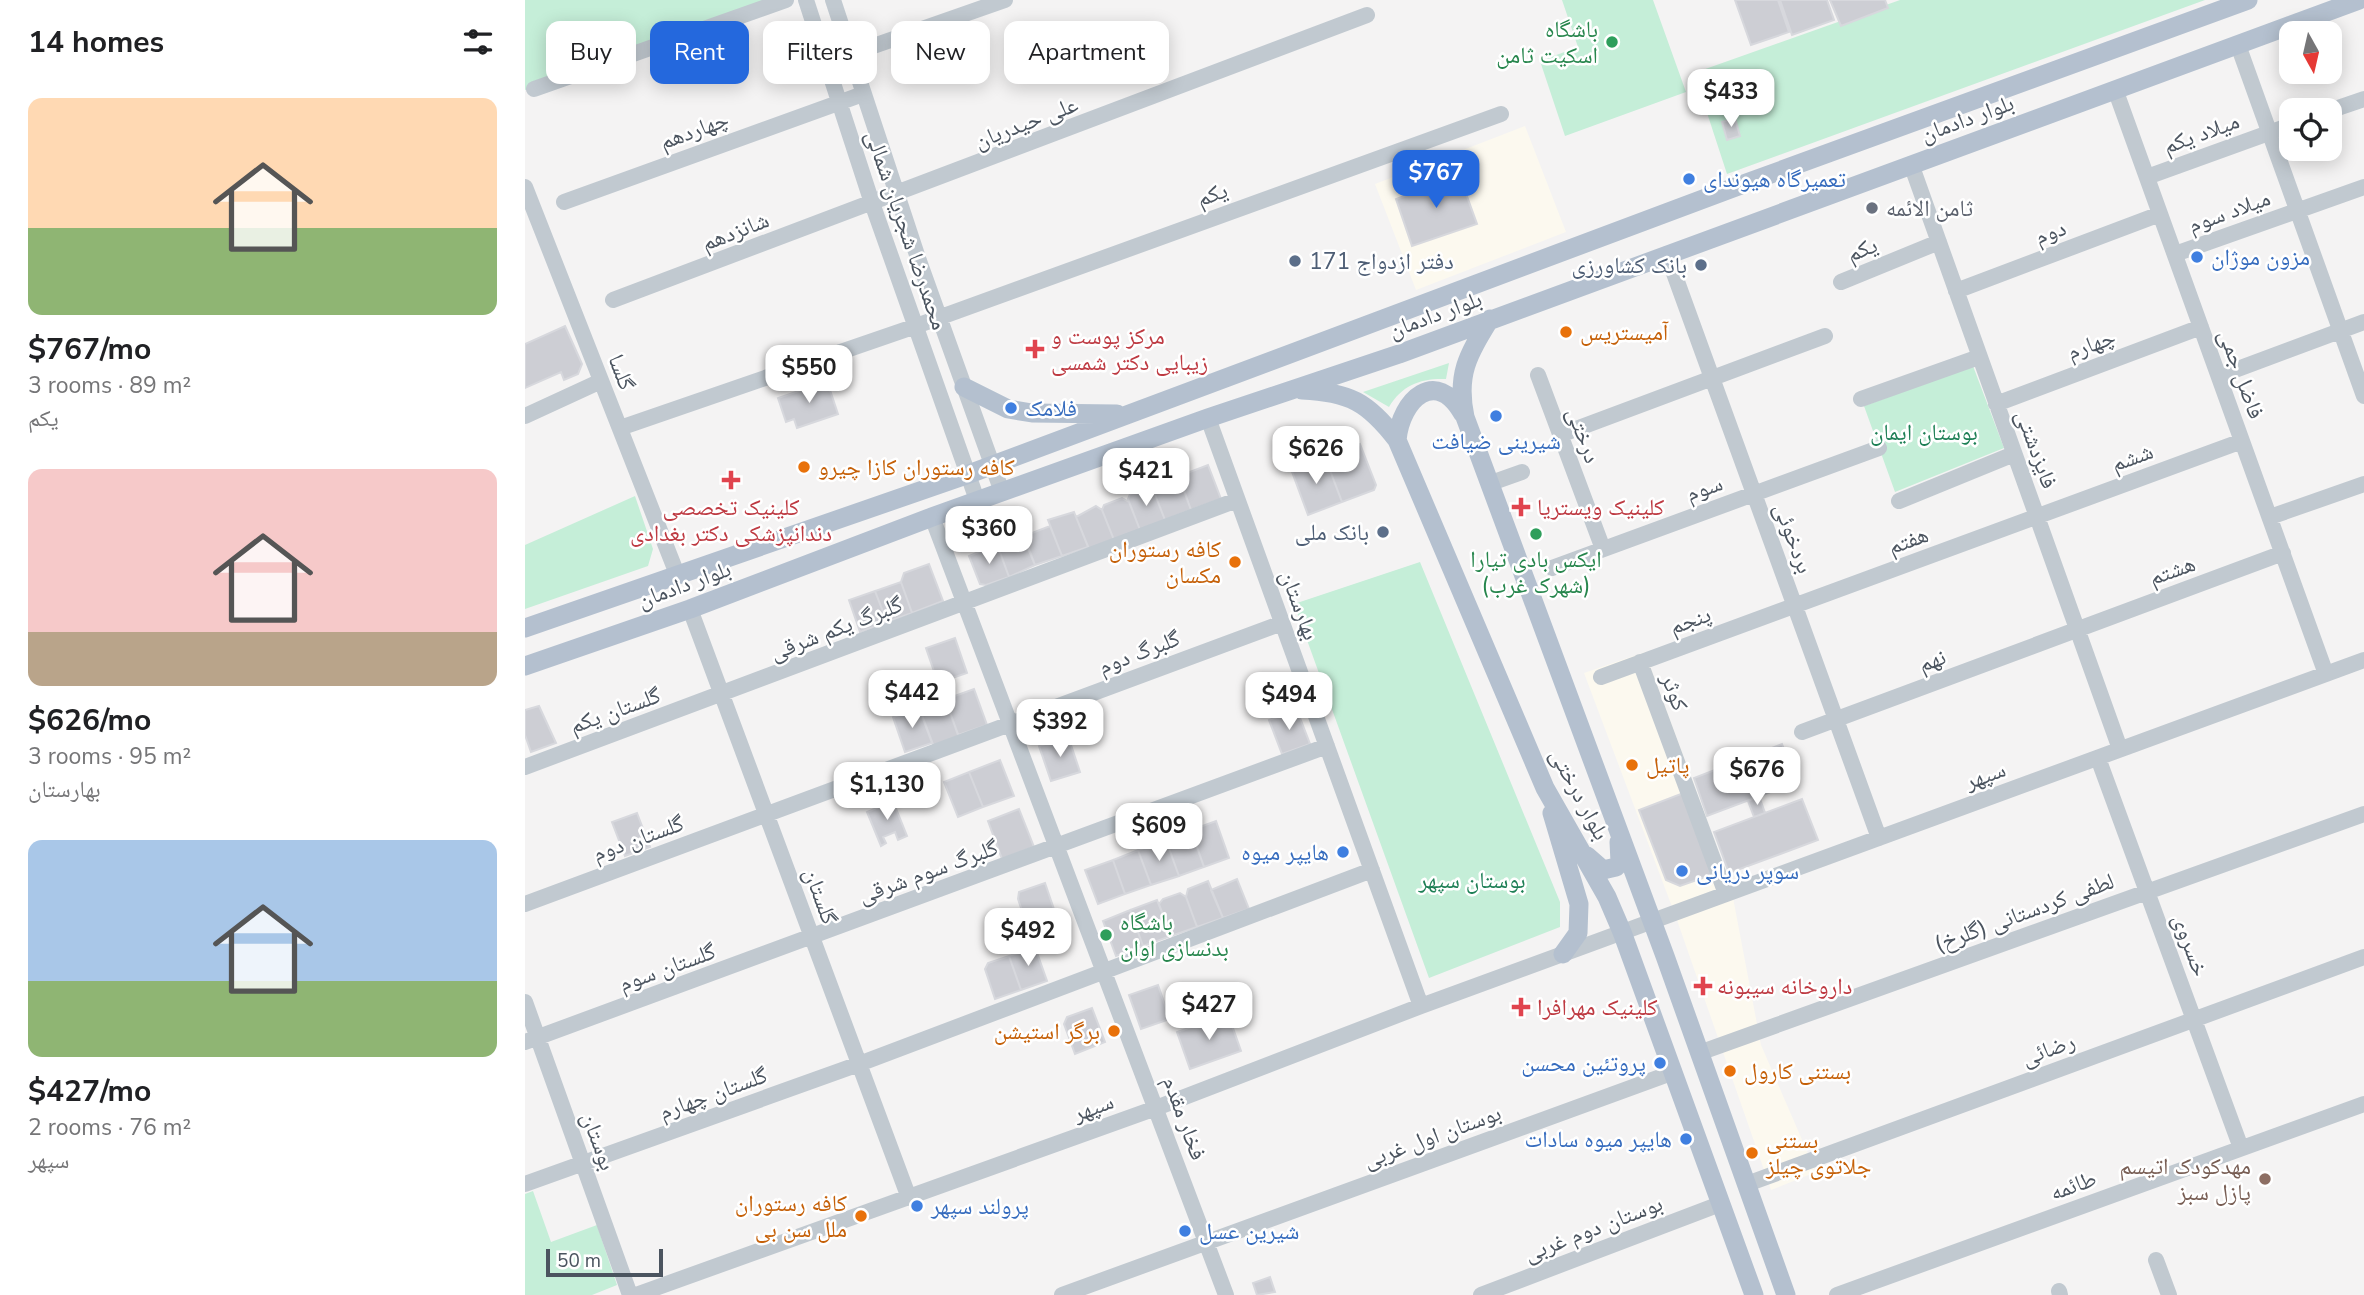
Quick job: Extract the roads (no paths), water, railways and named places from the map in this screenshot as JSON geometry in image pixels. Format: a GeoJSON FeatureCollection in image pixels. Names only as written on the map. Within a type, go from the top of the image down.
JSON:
{"type":"FeatureCollection","features":[{"type":"Feature","properties":{"kind":"main road","name":"بلوار دادمان"},"geometry":{"type":"LineString","coordinates":[[525,628],[969,474],[2248,0]]}},
{"type":"Feature","properties":{"kind":"main road","name":"بلوار دادمان"},"geometry":{"type":"LineString","coordinates":[[525,666],[690,610],[977,500],[1288,389],[1399,354],[2359,0]]}},
{"type":"Feature","properties":{"kind":"main road","name":"بلوار درختی"},"geometry":{"type":"LineString","coordinates":[[1490,319],[1468,356],[1462,376],[1460,387],[1465,417],[1652,921],[1786,1295]]}},
{"type":"Feature","properties":{"kind":"main road"},"geometry":{"type":"LineString","coordinates":[[964,387],[1009,409],[1032,413],[1128,414]]}},
{"type":"Feature","properties":{"kind":"main road","name":"بلوار درختی"},"geometry":{"type":"LineString","coordinates":[[1288,389],[1348,395],[1375,413],[1397,440],[1545,788],[1582,850],[1622,932],[1754,1295]]}},
{"type":"Feature","properties":{"kind":"main road"},"geometry":{"type":"LineString","coordinates":[[1397,440],[1404,410],[1421,394],[1434,391],[1452,396],[1465,417]]}},
{"type":"Feature","properties":{"kind":"main road"},"geometry":{"type":"LineString","coordinates":[[1545,788],[1579,904],[1578,933],[1563,954]]}},
{"type":"Feature","properties":{"kind":"main road"},"geometry":{"type":"LineString","coordinates":[[1582,850],[1603,870],[1616,867],[1620,852],[1616,827]]}},
{"type":"Feature","properties":{"kind":"main road"},"geometry":{"type":"LineString","coordinates":[[1652,1011],[1680,1001]]}},
{"type":"Feature","properties":{"kind":"street"},"geometry":{"type":"LineString","coordinates":[[534,89],[786,0]]}},
{"type":"Feature","properties":{"kind":"street","name":"محمدرضا شجریان شمالی"},"geometry":{"type":"LineString","coordinates":[[806,0],[813,21]]}},
{"type":"Feature","properties":{"kind":"street","name":"محمدرضا شجریان شمالی"},"geometry":{"type":"LineString","coordinates":[[833,0],[840,21]]}},
{"type":"Feature","properties":{"kind":"street"},"geometry":{"type":"LineString","coordinates":[[877,45],[1005,0]]}},
{"type":"Feature","properties":{"kind":"street","name":"علی حیدریان"},"geometry":{"type":"LineString","coordinates":[[872,203],[1367,15]]}},
{"type":"Feature","properties":{"kind":"street"},"geometry":{"type":"LineString","coordinates":[[2238,45],[2364,396]]}},
{"type":"Feature","properties":{"kind":"street","name":"محمدرضا شجریان شمالی"},"geometry":{"type":"LineString","coordinates":[[833,84],[977,500]]}},
{"type":"Feature","properties":{"kind":"street","name":"محمدرضا شجریان شمالی"},"geometry":{"type":"LineString","coordinates":[[860,84],[1002,492]]}},
{"type":"Feature","properties":{"kind":"street","name":"فاضل جمی"},"geometry":{"type":"LineString","coordinates":[[2115,89],[2326,674]]}},
{"type":"Feature","properties":{"kind":"street","name":"چهاردهم"},"geometry":{"type":"LineString","coordinates":[[564,202],[863,94]]}},
{"type":"Feature","properties":{"kind":"street"},"geometry":{"type":"LineString","coordinates":[[2342,107],[2364,99]]}},
{"type":"Feature","properties":{"kind":"street","name":"یکم"},"geometry":{"type":"LineString","coordinates":[[620,428],[916,326],[1501,114]]}},
{"type":"Feature","properties":{"kind":"street","name":"میلاد یکم"},"geometry":{"type":"LineString","coordinates":[[2147,177],[2279,129]]}},
{"type":"Feature","properties":{"kind":"street","name":"فایزدشتی"},"geometry":{"type":"LineString","coordinates":[[1911,164],[2120,749]]}},
{"type":"Feature","properties":{"kind":"street","name":"گلسا"},"geometry":{"type":"LineString","coordinates":[[525,187],[677,574]]}},
{"type":"Feature","properties":{"kind":"street","name":"میلاد سوم"},"geometry":{"type":"LineString","coordinates":[[2175,254],[2364,187]]}},
{"type":"Feature","properties":{"kind":"street","name":"شانزدهم"},"geometry":{"type":"LineString","coordinates":[[613,300],[872,203]]}},
{"type":"Feature","properties":{"kind":"street","name":"دوم"},"geometry":{"type":"LineString","coordinates":[[1956,291],[2160,214]]}},
{"type":"Feature","properties":{"kind":"street","name":"یکم"},"geometry":{"type":"LineString","coordinates":[[1841,282],[1939,242]]}},
{"type":"Feature","properties":{"kind":"street","name":"بردخوئی"},"geometry":{"type":"LineString","coordinates":[[1667,254],[1878,838]]}},
{"type":"Feature","properties":{"kind":"street"},"geometry":{"type":"LineString","coordinates":[[2219,376],[2364,322]]}},
{"type":"Feature","properties":{"kind":"street","name":"چهارم"},"geometry":{"type":"LineString","coordinates":[[1996,404],[2201,327]]}},
{"type":"Feature","properties":{"kind":"street"},"geometry":{"type":"LineString","coordinates":[[1560,435],[1825,336]]}},
{"type":"Feature","properties":{"kind":"street"},"geometry":{"type":"LineString","coordinates":[[1861,399],[1979,357]]}},
{"type":"Feature","properties":{"kind":"street","name":"درختی"},"geometry":{"type":"LineString","coordinates":[[1538,376],[1602,550]]}},
{"type":"Feature","properties":{"kind":"street"},"geometry":{"type":"LineString","coordinates":[[525,416],[601,381]]}},
{"type":"Feature","properties":{"kind":"street","name":"بهارستان"},"geometry":{"type":"LineString","coordinates":[[1208,418],[1421,1006]]}},
{"type":"Feature","properties":{"kind":"street","name":"ششم"},"geometry":{"type":"LineString","coordinates":[[2037,516],[2242,441]]}},
{"type":"Feature","properties":{"kind":"street"},"geometry":{"type":"LineString","coordinates":[[1753,494],[1879,448]]}},
{"type":"Feature","properties":{"kind":"street"},"geometry":{"type":"LineString","coordinates":[[1899,501],[2014,454]]}},
{"type":"Feature","properties":{"kind":"street"},"geometry":{"type":"LineString","coordinates":[[1491,483],[1522,472]]}},
{"type":"Feature","properties":{"kind":"street"},"geometry":{"type":"LineString","coordinates":[[2270,517],[2364,484]]}},
{"type":"Feature","properties":{"kind":"street","name":"سوم"},"geometry":{"type":"LineString","coordinates":[[1552,568],[1753,494]]}},
{"type":"Feature","properties":{"kind":"street","name":"گلبرگ یکم شرقی"},"geometry":{"type":"LineString","coordinates":[[722,695],[1237,500]]}},
{"type":"Feature","properties":{"kind":"street","name":"هفتم"},"geometry":{"type":"LineString","coordinates":[[1794,606],[2037,516]]}},
{"type":"Feature","properties":{"kind":"street","name":"فخار مقدم"},"geometry":{"type":"LineString","coordinates":[[932,517],[1013,724],[1226,1295]]}},
{"type":"Feature","properties":{"kind":"street","name":"هشتم"},"geometry":{"type":"LineString","coordinates":[[2077,630],[2283,553]]}},
{"type":"Feature","properties":{"kind":"street","name":"پنجم"},"geometry":{"type":"LineString","coordinates":[[1601,677],[1794,606]]}},
{"type":"Feature","properties":{"kind":"street","name":"گلستان"},"geometry":{"type":"LineString","coordinates":[[690,610],[909,1198]]}},
{"type":"Feature","properties":{"kind":"street","name":"گلبرگ دوم"},"geometry":{"type":"LineString","coordinates":[[766,815],[1282,623]]}},
{"type":"Feature","properties":{"kind":"street","name":"نهم"},"geometry":{"type":"LineString","coordinates":[[1802,732],[2077,630]]}},
{"type":"Feature","properties":{"kind":"street","name":"سپهر"},"geometry":{"type":"LineString","coordinates":[[636,1295],[1156,1108],[1421,1006],[2364,660]]}},
{"type":"Feature","properties":{"kind":"street","name":"کوثر"},"geometry":{"type":"LineString","coordinates":[[1640,662],[1726,894]]}},
{"type":"Feature","properties":{"kind":"street","name":"گلستان یکم"},"geometry":{"type":"LineString","coordinates":[[525,767],[722,695]]}},
{"type":"Feature","properties":{"kind":"street","name":"گلبرگ سوم شرقی"},"geometry":{"type":"LineString","coordinates":[[812,938],[1327,746]]}},
{"type":"Feature","properties":{"kind":"street","name":"خسروی"},"geometry":{"type":"LineString","coordinates":[[2098,758],[2241,1149]]}},
{"type":"Feature","properties":{"kind":"street","name":"لطفی کردستانی (گلرخ)"},"geometry":{"type":"LineString","coordinates":[[1699,1053],[2364,814]]}},
{"type":"Feature","properties":{"kind":"street","name":"گلستان دوم"},"geometry":{"type":"LineString","coordinates":[[525,904],[766,815]]}},
{"type":"Feature","properties":{"kind":"street","name":"گلستان چهارم"},"geometry":{"type":"LineString","coordinates":[[525,1184],[859,1064],[1372,870]]}},
{"type":"Feature","properties":{"kind":"street","name":"گلستان سوم"},"geometry":{"type":"LineString","coordinates":[[532,1040],[812,938]]}},
{"type":"Feature","properties":{"kind":"street","name":"رضائی"},"geometry":{"type":"LineString","coordinates":[[1747,1184],[2364,957]]}},
{"type":"Feature","properties":{"kind":"street","name":"بوستان"},"geometry":{"type":"LineString","coordinates":[[525,1002],[532,1040],[583,1164],[630,1295]]}},
{"type":"Feature","properties":{"kind":"street","name":"بوستان اول غربی"},"geometry":{"type":"LineString","coordinates":[[1062,1295],[1674,1072]]}},
{"type":"Feature","properties":{"kind":"street","name":"طائمه"},"geometry":{"type":"LineString","coordinates":[[1837,1295],[2364,1104]]}},
{"type":"Feature","properties":{"kind":"street","name":"بوستان دوم غربی"},"geometry":{"type":"LineString","coordinates":[[1481,1295],[1720,1204]]}},
{"type":"Feature","properties":{"kind":"street"},"geometry":{"type":"LineString","coordinates":[[2156,1260],[2168,1295]]}},
{"type":"Feature","properties":{"kind":"place","name":"باشگاه اسکیت ثامن"},"geometry":{"type":"Point","coordinates":[1612,42]}},
{"type":"Feature","properties":{"kind":"place","name":"تعمیرگاه هیوندای"},"geometry":{"type":"Point","coordinates":[1689,179]}},
{"type":"Feature","properties":{"kind":"place","name":"ثامن الائمه"},"geometry":{"type":"Point","coordinates":[1872,208]}},
{"type":"Feature","properties":{"kind":"place","name":"مزون موژان"},"geometry":{"type":"Point","coordinates":[2197,257]}},
{"type":"Feature","properties":{"kind":"place","name":"دفتر ازدواج 171"},"geometry":{"type":"Point","coordinates":[1295,261]}},
{"type":"Feature","properties":{"kind":"place","name":"بانک کشاورزی"},"geometry":{"type":"Point","coordinates":[1701,265]}},
{"type":"Feature","properties":{"kind":"place","name":"آمیستریس"},"geometry":{"type":"Point","coordinates":[1566,332]}},
{"type":"Feature","properties":{"kind":"place","name":"مرکز پوست و زیبایی دکتر شمسی"},"geometry":{"type":"Point","coordinates":[1035,349]}},
{"type":"Feature","properties":{"kind":"place","name":"فلامک"},"geometry":{"type":"Point","coordinates":[1011,408]}},
{"type":"Feature","properties":{"kind":"place","name":"شیرینی ضیافت"},"geometry":{"type":"Point","coordinates":[1496,416]}},
{"type":"Feature","properties":{"kind":"place","name":"کافه رستوران کازا چیرو"},"geometry":{"type":"Point","coordinates":[804,467]}},
{"type":"Feature","properties":{"kind":"place","name":"کلینیک تخصصی دندانپزشکی دکتر بغدادی"},"geometry":{"type":"Point","coordinates":[731,480]}},
{"type":"Feature","properties":{"kind":"place","name":"کلینیک ویستریا"},"geometry":{"type":"Point","coordinates":[1521,507]}},
{"type":"Feature","properties":{"kind":"place","name":"بانک ملی"},"geometry":{"type":"Point","coordinates":[1383,532]}},
{"type":"Feature","properties":{"kind":"place","name":"ایکس بادی تیارا (شهرک غرب)"},"geometry":{"type":"Point","coordinates":[1536,534]}},
{"type":"Feature","properties":{"kind":"place","name":"کافه رستوران مکسان"},"geometry":{"type":"Point","coordinates":[1235,562]}},
{"type":"Feature","properties":{"kind":"place","name":"پاتیل"},"geometry":{"type":"Point","coordinates":[1632,765]}},
{"type":"Feature","properties":{"kind":"place","name":"هايپر ميوه"},"geometry":{"type":"Point","coordinates":[1343,852]}},
{"type":"Feature","properties":{"kind":"place","name":"سوپر دریانی"},"geometry":{"type":"Point","coordinates":[1682,871]}},
{"type":"Feature","properties":{"kind":"place","name":"باشگاه بدنسازی اوان"},"geometry":{"type":"Point","coordinates":[1106,935]}},
{"type":"Feature","properties":{"kind":"place","name":"داروخانه سیبونه"},"geometry":{"type":"Point","coordinates":[1703,986]}},
{"type":"Feature","properties":{"kind":"place","name":"کلینیک مهرافرا"},"geometry":{"type":"Point","coordinates":[1521,1007]}},
{"type":"Feature","properties":{"kind":"place","name":"برگر استیشن"},"geometry":{"type":"Point","coordinates":[1114,1031]}},
{"type":"Feature","properties":{"kind":"place","name":"پروتئین محسن"},"geometry":{"type":"Point","coordinates":[1660,1063]}},
{"type":"Feature","properties":{"kind":"place","name":"بستنی کارول"},"geometry":{"type":"Point","coordinates":[1730,1071]}},
{"type":"Feature","properties":{"kind":"place","name":"هایپر میوه سادات"},"geometry":{"type":"Point","coordinates":[1686,1139]}},
{"type":"Feature","properties":{"kind":"place","name":"بستنی جلاتوی چیلز"},"geometry":{"type":"Point","coordinates":[1752,1153]}},
{"type":"Feature","properties":{"kind":"place","name":"مهدکودک اتیسم پازل سبز"},"geometry":{"type":"Point","coordinates":[2265,1179]}},
{"type":"Feature","properties":{"kind":"place","name":"پرولند سپهر"},"geometry":{"type":"Point","coordinates":[917,1206]}},
{"type":"Feature","properties":{"kind":"place","name":"کافه رستوران ملل سن بی"},"geometry":{"type":"Point","coordinates":[861,1216]}},
{"type":"Feature","properties":{"kind":"place","name":"شیرین عسل"},"geometry":{"type":"Point","coordinates":[1185,1231]}},
{"type":"Feature","properties":{"kind":"park label","name":"بوستان ایمان"},"geometry":{"type":"Point","coordinates":[1924,432]}},
{"type":"Feature","properties":{"kind":"park label","name":"بوستان سپهر"},"geometry":{"type":"Point","coordinates":[1472,880]}}]}
